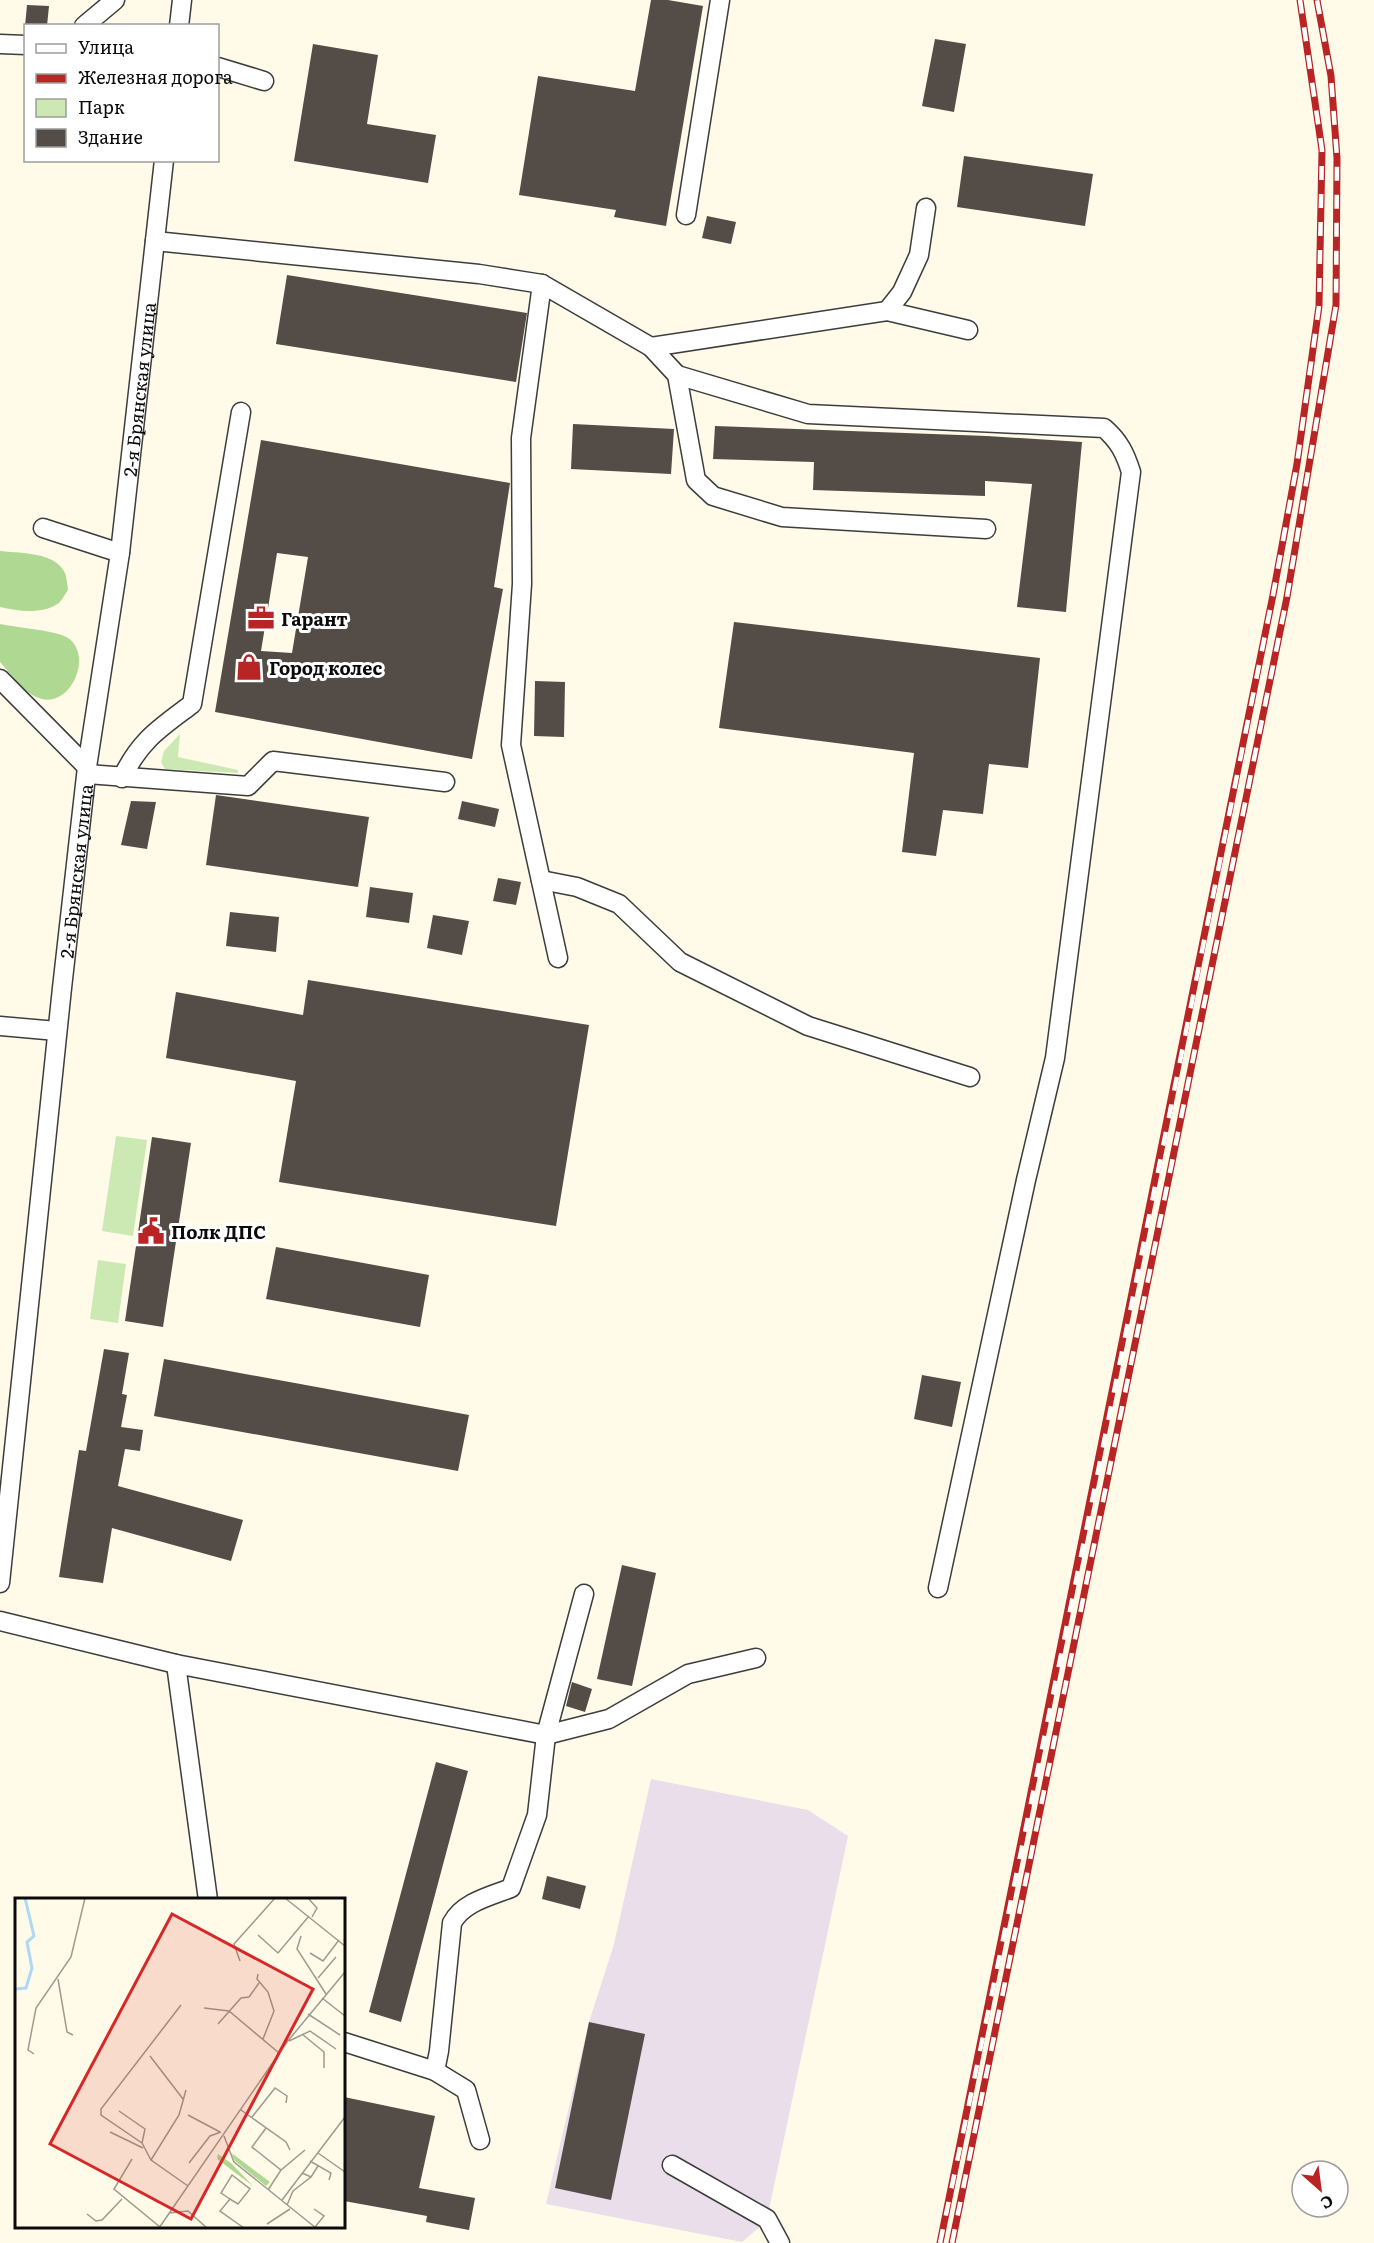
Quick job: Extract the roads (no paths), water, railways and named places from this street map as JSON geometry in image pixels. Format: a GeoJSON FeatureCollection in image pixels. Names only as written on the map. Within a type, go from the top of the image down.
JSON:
{"type":"FeatureCollection","features":[{"type":"Feature","properties":{"kind":"street"},"geometry":{"type":"LineString","coordinates":[[86,24],[115,0]]}},
{"type":"Feature","properties":{"kind":"street"},"geometry":{"type":"LineString","coordinates":[[179,24],[182,0]]}},
{"type":"Feature","properties":{"kind":"street"},"geometry":{"type":"LineString","coordinates":[[686,214],[720,0]]}},
{"type":"Feature","properties":{"kind":"street"},"geometry":{"type":"LineString","coordinates":[[0,44],[24,45]]}},
{"type":"Feature","properties":{"kind":"street"},"geometry":{"type":"LineString","coordinates":[[219,68],[264,81]]}},
{"type":"Feature","properties":{"kind":"street","name":"2-я Брянская улица"},"geometry":{"type":"LineString","coordinates":[[0,1583],[57,1031],[87,770],[120,553],[164,162]]}},
{"type":"Feature","properties":{"kind":"street"},"geometry":{"type":"LineString","coordinates":[[887,311],[902,292],[920,255],[926,208]]}},
{"type":"Feature","properties":{"kind":"street"},"geometry":{"type":"LineString","coordinates":[[155,241],[479,274],[542,284],[651,346],[677,375],[808,414],[1104,429],[1117,440],[1131,472],[1056,1058],[1026,1180],[938,1588]]}},
{"type":"Feature","properties":{"kind":"street"},"geometry":{"type":"LineString","coordinates":[[542,284],[521,438],[522,584],[511,745],[558,958]]}},
{"type":"Feature","properties":{"kind":"street"},"geometry":{"type":"LineString","coordinates":[[651,346],[887,311],[968,330]]}},
{"type":"Feature","properties":{"kind":"street"},"geometry":{"type":"LineString","coordinates":[[677,375],[696,480],[713,496],[782,517],[986,529]]}},
{"type":"Feature","properties":{"kind":"street"},"geometry":{"type":"LineString","coordinates":[[122,778],[132,757],[150,736],[192,704],[241,412]]}},
{"type":"Feature","properties":{"kind":"street"},"geometry":{"type":"LineString","coordinates":[[43,528],[120,553]]}},
{"type":"Feature","properties":{"kind":"street"},"geometry":{"type":"LineString","coordinates":[[0,679],[87,770],[122,778],[248,786],[273,761],[445,782]]}},
{"type":"Feature","properties":{"kind":"street"},"geometry":{"type":"LineString","coordinates":[[541,880],[577,886],[619,904],[680,962],[808,1026],[970,1077]]}},
{"type":"Feature","properties":{"kind":"street"},"geometry":{"type":"LineString","coordinates":[[0,1026],[57,1031]]}},
{"type":"Feature","properties":{"kind":"street"},"geometry":{"type":"LineString","coordinates":[[435,2071],[452,1923],[458,1913],[467,1907],[511,1888],[537,1815],[546,1735],[584,1594]]}},
{"type":"Feature","properties":{"kind":"street"},"geometry":{"type":"LineString","coordinates":[[0,1621],[176,1664],[546,1735],[609,1719],[688,1674],[756,1658]]}},
{"type":"Feature","properties":{"kind":"street"},"geometry":{"type":"LineString","coordinates":[[176,1664],[208,1898]]}},
{"type":"Feature","properties":{"kind":"street"},"geometry":{"type":"LineString","coordinates":[[345,2042],[435,2071],[466,2090],[480,2140]]}},
{"type":"Feature","properties":{"kind":"street"},"geometry":{"type":"LineString","coordinates":[[672,2165],[767,2219],[780,2243]]}},
{"type":"Feature","properties":{"kind":"railway"},"geometry":{"type":"LineString","coordinates":[[940,2243],[1108,1420],[1273,595],[1297,464],[1319,306],[1322,150],[1300,0]]}},
{"type":"Feature","properties":{"kind":"railway"},"geometry":{"type":"LineString","coordinates":[[952,2243],[1287,597],[1336,305],[1337,158],[1331,76],[1317,0]]}},
{"type":"Feature","properties":{"kind":"place","name":"Гарант"},"geometry":{"type":"Point","coordinates":[261,618]}},
{"type":"Feature","properties":{"kind":"place","name":"Город колес"},"geometry":{"type":"Point","coordinates":[249,667]}},
{"type":"Feature","properties":{"kind":"place","name":"Полк ДПС"},"geometry":{"type":"Point","coordinates":[151,1231]}}]}
